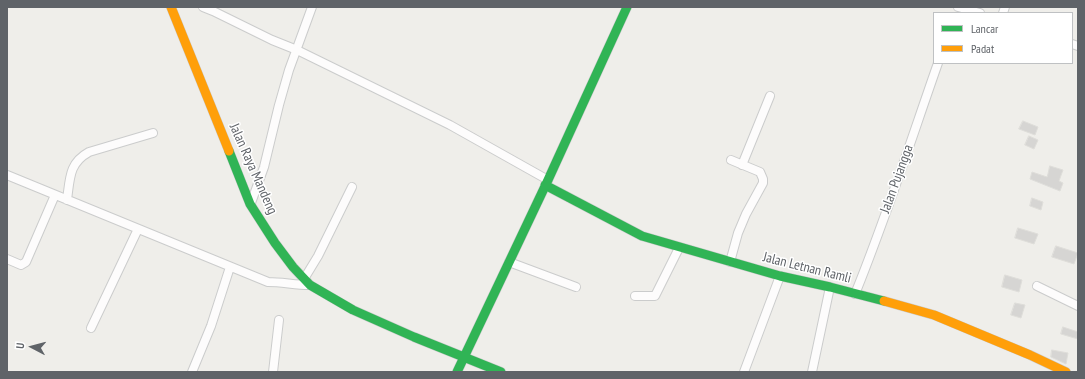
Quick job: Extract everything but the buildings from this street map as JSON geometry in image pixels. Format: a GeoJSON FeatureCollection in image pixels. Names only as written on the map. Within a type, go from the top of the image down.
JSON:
{"type":"FeatureCollection","features":[{"type":"Feature","properties":{"kind":"main road","name":"Jalan Raya Mandeng"},"geometry":{"type":"LineString","coordinates":[[171,7],[250,204],[275,243],[307,282],[360,314],[501,372]]}},
{"type":"Feature","properties":{"kind":"main road"},"geometry":{"type":"LineString","coordinates":[[457,372],[463,356],[509,262],[627,7]]}},
{"type":"Feature","properties":{"kind":"main road","name":"Jalan Letnan Ramli"},"geometry":{"type":"LineString","coordinates":[[546,183],[642,236],[679,248],[780,276],[830,287],[934,315],[1030,355],[1066,372]]}},
{"type":"Feature","properties":{"kind":"street"},"geometry":{"type":"LineString","coordinates":[[203,7],[272,40],[297,50],[450,125],[546,183]]}},
{"type":"Feature","properties":{"kind":"street"},"geometry":{"type":"LineString","coordinates":[[250,204],[264,166],[289,70],[312,7]]}},
{"type":"Feature","properties":{"kind":"street"},"geometry":{"type":"LineString","coordinates":[[958,7],[976,12]]}},
{"type":"Feature","properties":{"kind":"street","name":"Jalan Pujangga"},"geometry":{"type":"LineString","coordinates":[[854,294],[898,182],[938,64]]}},
{"type":"Feature","properties":{"kind":"street"},"geometry":{"type":"LineString","coordinates":[[742,165],[770,96]]}},
{"type":"Feature","properties":{"kind":"street"},"geometry":{"type":"LineString","coordinates":[[67,200],[73,167],[80,157],[89,152],[153,133]]}},
{"type":"Feature","properties":{"kind":"street"},"geometry":{"type":"LineString","coordinates":[[730,262],[738,233],[746,214],[763,183],[760,172],[731,160]]}},
{"type":"Feature","properties":{"kind":"street"},"geometry":{"type":"LineString","coordinates":[[7,175],[268,282],[283,282],[300,285],[307,282],[352,187]]}},
{"type":"Feature","properties":{"kind":"street"},"geometry":{"type":"LineString","coordinates":[[7,259],[21,265],[26,262],[55,195]]}},
{"type":"Feature","properties":{"kind":"street"},"geometry":{"type":"LineString","coordinates":[[91,328],[138,229]]}},
{"type":"Feature","properties":{"kind":"street"},"geometry":{"type":"LineString","coordinates":[[635,296],[654,296],[657,294],[679,248]]}},
{"type":"Feature","properties":{"kind":"street"},"geometry":{"type":"LineString","coordinates":[[509,262],[576,287]]}},
{"type":"Feature","properties":{"kind":"street"},"geometry":{"type":"LineString","coordinates":[[192,372],[211,326],[230,267]]}},
{"type":"Feature","properties":{"kind":"street"},"geometry":{"type":"LineString","coordinates":[[744,372],[780,276]]}},
{"type":"Feature","properties":{"kind":"street"},"geometry":{"type":"LineString","coordinates":[[1037,286],[1078,306]]}},
{"type":"Feature","properties":{"kind":"street"},"geometry":{"type":"LineString","coordinates":[[812,372],[830,287]]}},
{"type":"Feature","properties":{"kind":"street"},"geometry":{"type":"LineString","coordinates":[[272,372],[279,320]]}},
{"type":"Feature","properties":{"kind":"traffic: fast"},"geometry":{"type":"LineString","coordinates":[[457,372],[548,180],[627,7]]}},
{"type":"Feature","properties":{"kind":"traffic: fast"},"geometry":{"type":"LineString","coordinates":[[229,151],[250,204],[275,243],[293,267],[310,285],[353,310],[414,337],[501,372]]}},
{"type":"Feature","properties":{"kind":"traffic: fast"},"geometry":{"type":"LineString","coordinates":[[545,185],[642,236],[780,276],[884,301]]}},
{"type":"Feature","properties":{"kind":"traffic: slow"},"geometry":{"type":"LineString","coordinates":[[171,7],[229,151]]}},
{"type":"Feature","properties":{"kind":"traffic: slow"},"geometry":{"type":"LineString","coordinates":[[884,301],[934,315],[1030,355],[1066,372]]}}]}
